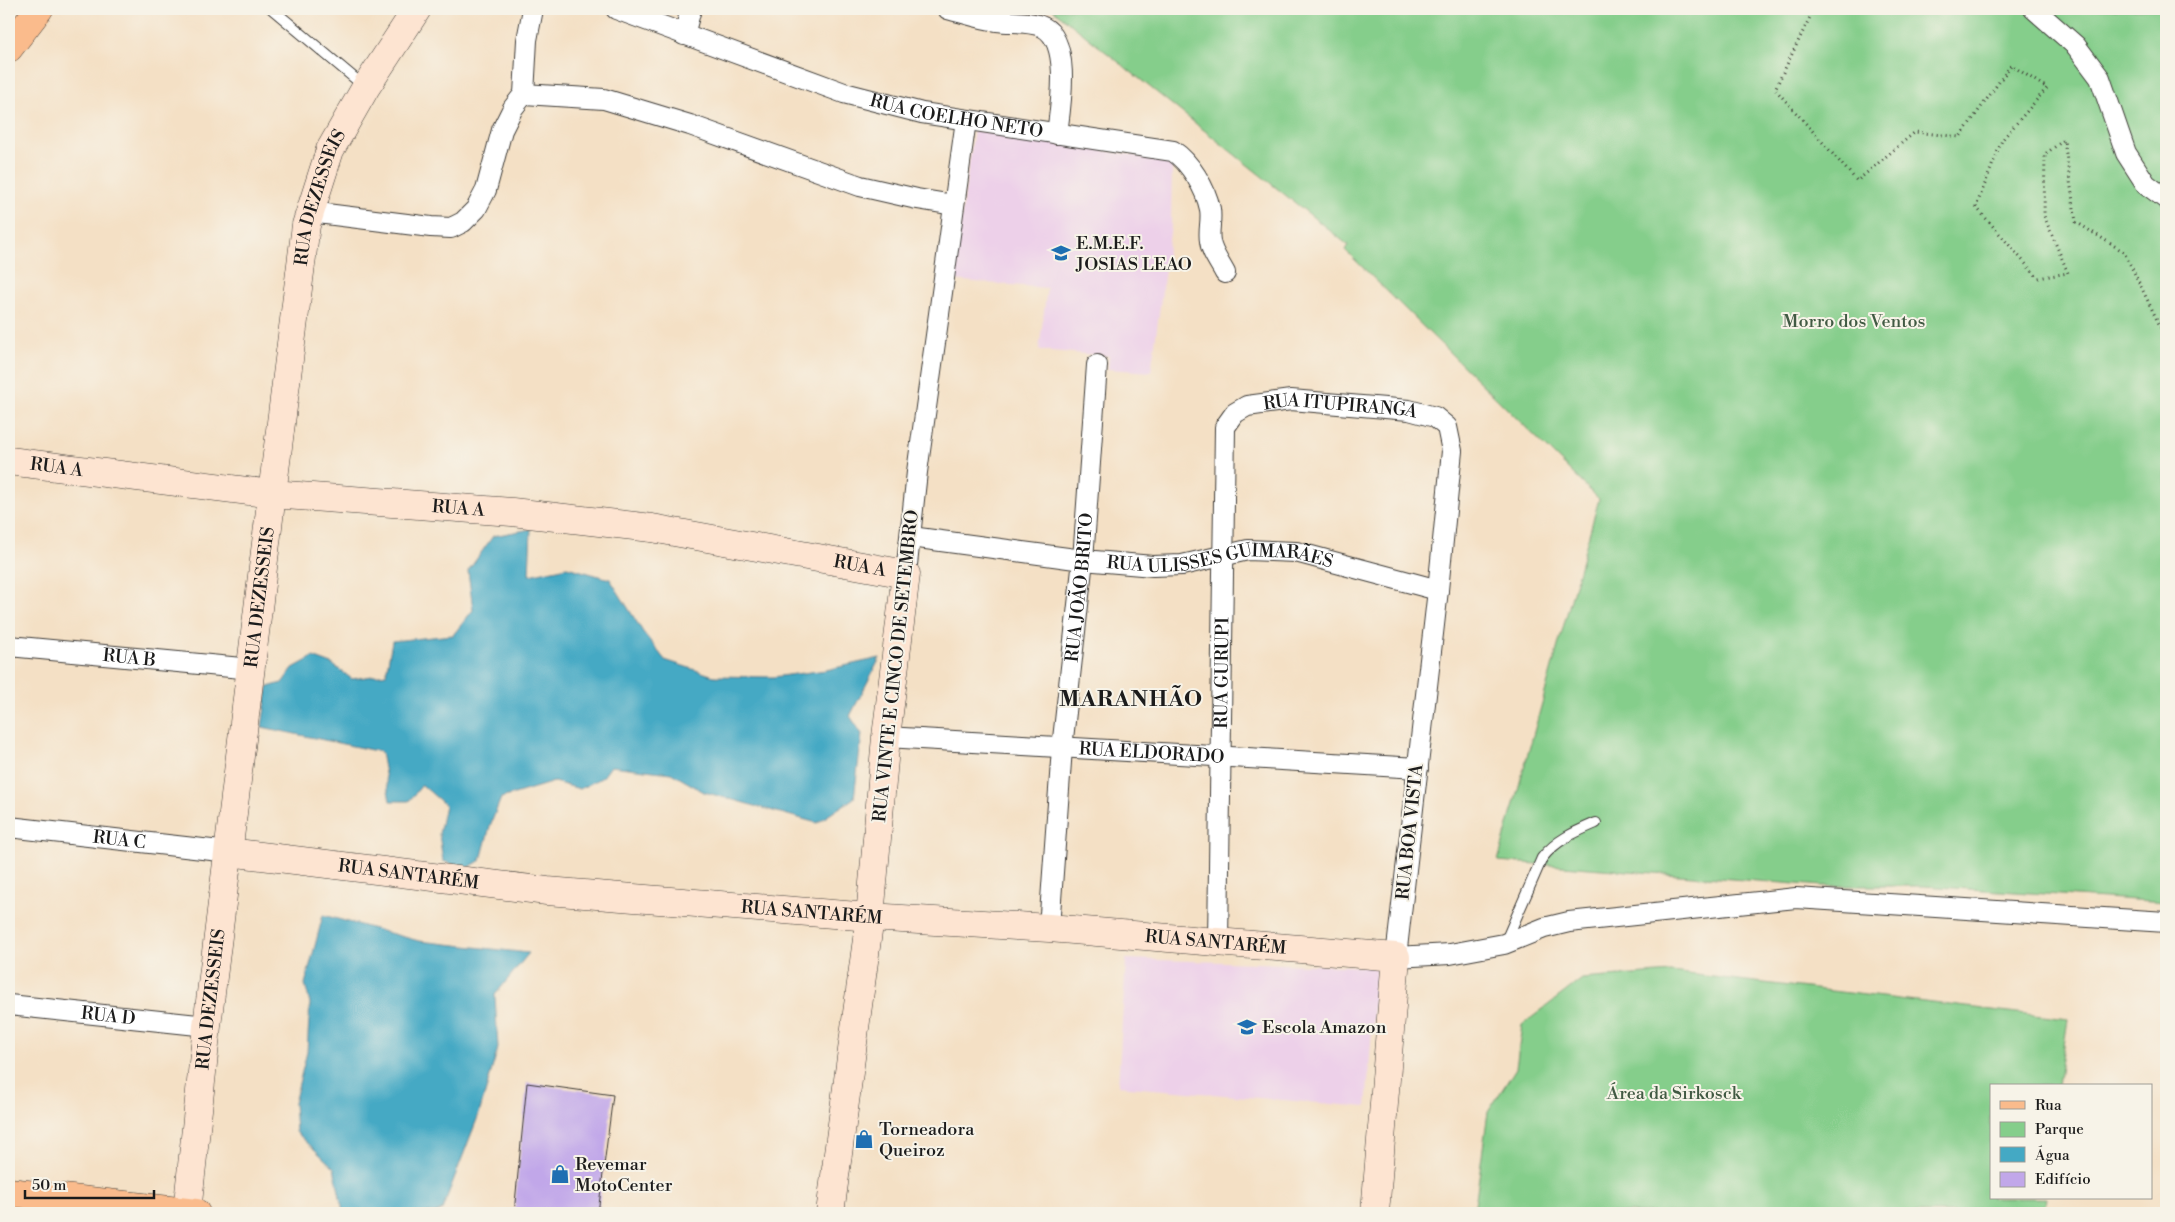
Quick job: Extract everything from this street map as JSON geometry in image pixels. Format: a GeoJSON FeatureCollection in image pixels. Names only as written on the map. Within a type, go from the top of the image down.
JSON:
{"type":"FeatureCollection","features":[{"type":"Feature","properties":{"kind":"main road"},"geometry":{"type":"LineString","coordinates":[[9,48],[31,11]]}},
{"type":"Feature","properties":{"kind":"main road"},"geometry":{"type":"LineString","coordinates":[[9,1192],[192,1213]]}},
{"type":"Feature","properties":{"kind":"street","name":"RUA DEZESSEIS"},"geometry":{"type":"LineString","coordinates":[[192,1213],[207,1026],[306,225],[330,150],[366,88],[417,9]]}},
{"type":"Feature","properties":{"kind":"street"},"geometry":{"type":"LineString","coordinates":[[310,212],[431,227],[451,228],[463,222],[476,209],[486,190],[502,130],[513,108],[524,94],[528,40],[533,9]]}},
{"type":"Feature","properties":{"kind":"street","name":"RUA COELHO NETO"},"geometry":{"type":"LineString","coordinates":[[616,9],[844,94],[922,113],[1173,151],[1183,157],[1192,169],[1210,209],[1210,241],[1225,273]]}},
{"type":"Feature","properties":{"kind":"street"},"geometry":{"type":"LineString","coordinates":[[684,35],[691,9]]}},
{"type":"Feature","properties":{"kind":"street"},"geometry":{"type":"LineString","coordinates":[[948,9],[996,21],[1035,25],[1044,28],[1050,33],[1055,40],[1061,59],[1063,87],[1057,134]]}},
{"type":"Feature","properties":{"kind":"street"},"geometry":{"type":"LineString","coordinates":[[2034,9],[2076,46],[2100,78],[2126,153],[2146,184],[2166,199]]}},
{"type":"Feature","properties":{"kind":"street"},"geometry":{"type":"LineString","coordinates":[[524,94],[604,100],[690,125],[860,186],[954,205]]}},
{"type":"Feature","properties":{"kind":"street","name":"RUA VINTE E CINCO DE SETEMBRO"},"geometry":{"type":"LineString","coordinates":[[830,1213],[870,917],[886,736],[911,537],[917,472],[966,120]]}},
{"type":"Feature","properties":{"kind":"street","name":"RUA JOÃO BRITO"},"geometry":{"type":"LineString","coordinates":[[1049,928],[1062,748],[1083,560],[1097,365]]}},
{"type":"Feature","properties":{"kind":"street","name":"RUA ITUPIRANGA"},"geometry":{"type":"LineString","coordinates":[[1224,436],[1227,421],[1235,413],[1248,406],[1270,401],[1291,400],[1409,410],[1435,417],[1447,427],[1452,451]]}},
{"type":"Feature","properties":{"kind":"street","name":"RUA GURUPI"},"geometry":{"type":"LineString","coordinates":[[1218,942],[1224,436]]}},
{"type":"Feature","properties":{"kind":"street","name":"RUA BOA VISTA"},"geometry":{"type":"LineString","coordinates":[[1375,1213],[1396,957],[1452,451]]}},
{"type":"Feature","properties":{"kind":"street","name":"RUA A"},"geometry":{"type":"LineString","coordinates":[[9,461],[272,494],[512,512],[652,528],[906,574]]}},
{"type":"Feature","properties":{"kind":"street","name":"RUA ULISSES GUIMARÃES"},"geometry":{"type":"LineString","coordinates":[[911,537],[1083,560],[1153,566],[1182,565],[1248,550],[1296,552],[1438,590]]}},
{"type":"Feature","properties":{"kind":"street","name":"RUA B"},"geometry":{"type":"LineString","coordinates":[[9,646],[252,669]]}},
{"type":"Feature","properties":{"kind":"street","name":"RUA ELDORADO"},"geometry":{"type":"LineString","coordinates":[[886,736],[1418,768]]}},
{"type":"Feature","properties":{"kind":"street","name":"RUA C"},"geometry":{"type":"LineString","coordinates":[[9,827],[229,852]]}},
{"type":"Feature","properties":{"kind":"street","name":"RUA SANTARÉM"},"geometry":{"type":"LineString","coordinates":[[229,852],[547,891],[870,917],[1049,928],[1396,957]]}},
{"type":"Feature","properties":{"kind":"street"},"geometry":{"type":"LineString","coordinates":[[1396,957],[1450,954],[1504,944],[1544,928],[1569,922],[1796,898],[2166,922]]}},
{"type":"Feature","properties":{"kind":"street","name":"RUA D"},"geometry":{"type":"LineString","coordinates":[[9,1005],[207,1026]]}},
{"type":"Feature","properties":{"kind":"lane"},"geometry":{"type":"LineString","coordinates":[[272,9],[366,88]]}},
{"type":"Feature","properties":{"kind":"lane"},"geometry":{"type":"LineString","coordinates":[[1504,944],[1542,858],[1551,846],[1568,835],[1596,823]]}},
{"type":"Feature","properties":{"kind":"path"},"geometry":{"type":"LineString","coordinates":[[1814,9],[1775,89],[1857,181],[1915,132],[1960,137],[2011,65],[2047,88],[2002,140],[1976,206],[2038,278],[2068,273],[2044,216],[2045,154],[2064,140],[2076,222],[2124,252],[2164,334],[2166,334]]}},
{"type":"Feature","properties":{"kind":"shaded area","name":"E.M.E.F. JOSIAS LEAO"},"geometry":{"type":"Polygon","coordinates":[[[974,130],[1172,161],[1171,225],[1151,372],[1108,369],[1109,356],[1039,350],[1047,288],[952,280],[974,130]]]}},
{"type":"Feature","properties":{"kind":"shaded area","name":"Escola Amazon"},"geometry":{"type":"Polygon","coordinates":[[[1126,959],[1377,967],[1366,1107],[1118,1086],[1126,959]]]}},
{"type":"Feature","properties":{"kind":"green space","name":"Morro dos Ventos"},"geometry":{"type":"Polygon","coordinates":[[[1052,9],[2166,9],[2166,902],[1924,886],[1822,886],[1498,861],[1599,499],[1345,250],[1348,245],[1052,9]]]}},
{"type":"Feature","properties":{"kind":"green space","name":"Área da Sirkosck"},"geometry":{"type":"Polygon","coordinates":[[[1671,972],[2068,1019],[2058,1084],[1990,1084],[1990,1200],[2046,1200],[2044,1213],[1474,1213],[1488,1112],[1516,1068],[1522,1025],[1582,979],[1671,972]]]}},
{"type":"Feature","properties":{"kind":"water"},"geometry":{"type":"Polygon","coordinates":[[[531,529],[529,575],[567,567],[610,579],[643,632],[665,660],[714,676],[773,677],[826,670],[880,658],[850,716],[862,734],[854,798],[817,823],[704,792],[671,773],[611,766],[603,777],[580,789],[554,782],[501,798],[490,826],[481,860],[466,869],[443,861],[439,834],[445,805],[422,785],[409,801],[390,801],[381,752],[262,727],[268,687],[282,683],[293,668],[313,657],[332,664],[352,679],[386,674],[392,641],[453,635],[473,610],[468,571],[493,536],[531,529]]]}},
{"type":"Feature","properties":{"kind":"water"},"geometry":{"type":"Polygon","coordinates":[[[323,915],[419,941],[529,953],[495,995],[498,1048],[479,1114],[442,1210],[435,1213],[343,1211],[334,1168],[296,1132],[294,1103],[307,1052],[310,1003],[305,984],[323,915]]]}},
{"type":"Feature","properties":{"kind":"building","name":"Revemar MotoCenter"},"geometry":{"type":"Polygon","coordinates":[[[527,1083],[613,1095],[598,1213],[514,1213],[527,1083]]]}},
{"type":"Feature","properties":{"kind":"place","name":"E.M.E.F. JOSIAS LEAO"},"geometry":{"type":"Point","coordinates":[1061,253]}},
{"type":"Feature","properties":{"kind":"place","name":"Escola Amazon"},"geometry":{"type":"Point","coordinates":[1247,1027]}},
{"type":"Feature","properties":{"kind":"place","name":"Torneadora Queiroz"},"geometry":{"type":"Point","coordinates":[864,1139]}},
{"type":"Feature","properties":{"kind":"place","name":"Revemar MotoCenter"},"geometry":{"type":"Point","coordinates":[560,1174]}},
{"type":"Feature","properties":{"kind":"district","name":"MARANHÃO"},"geometry":{"type":"Point","coordinates":[1131,699]}}]}
